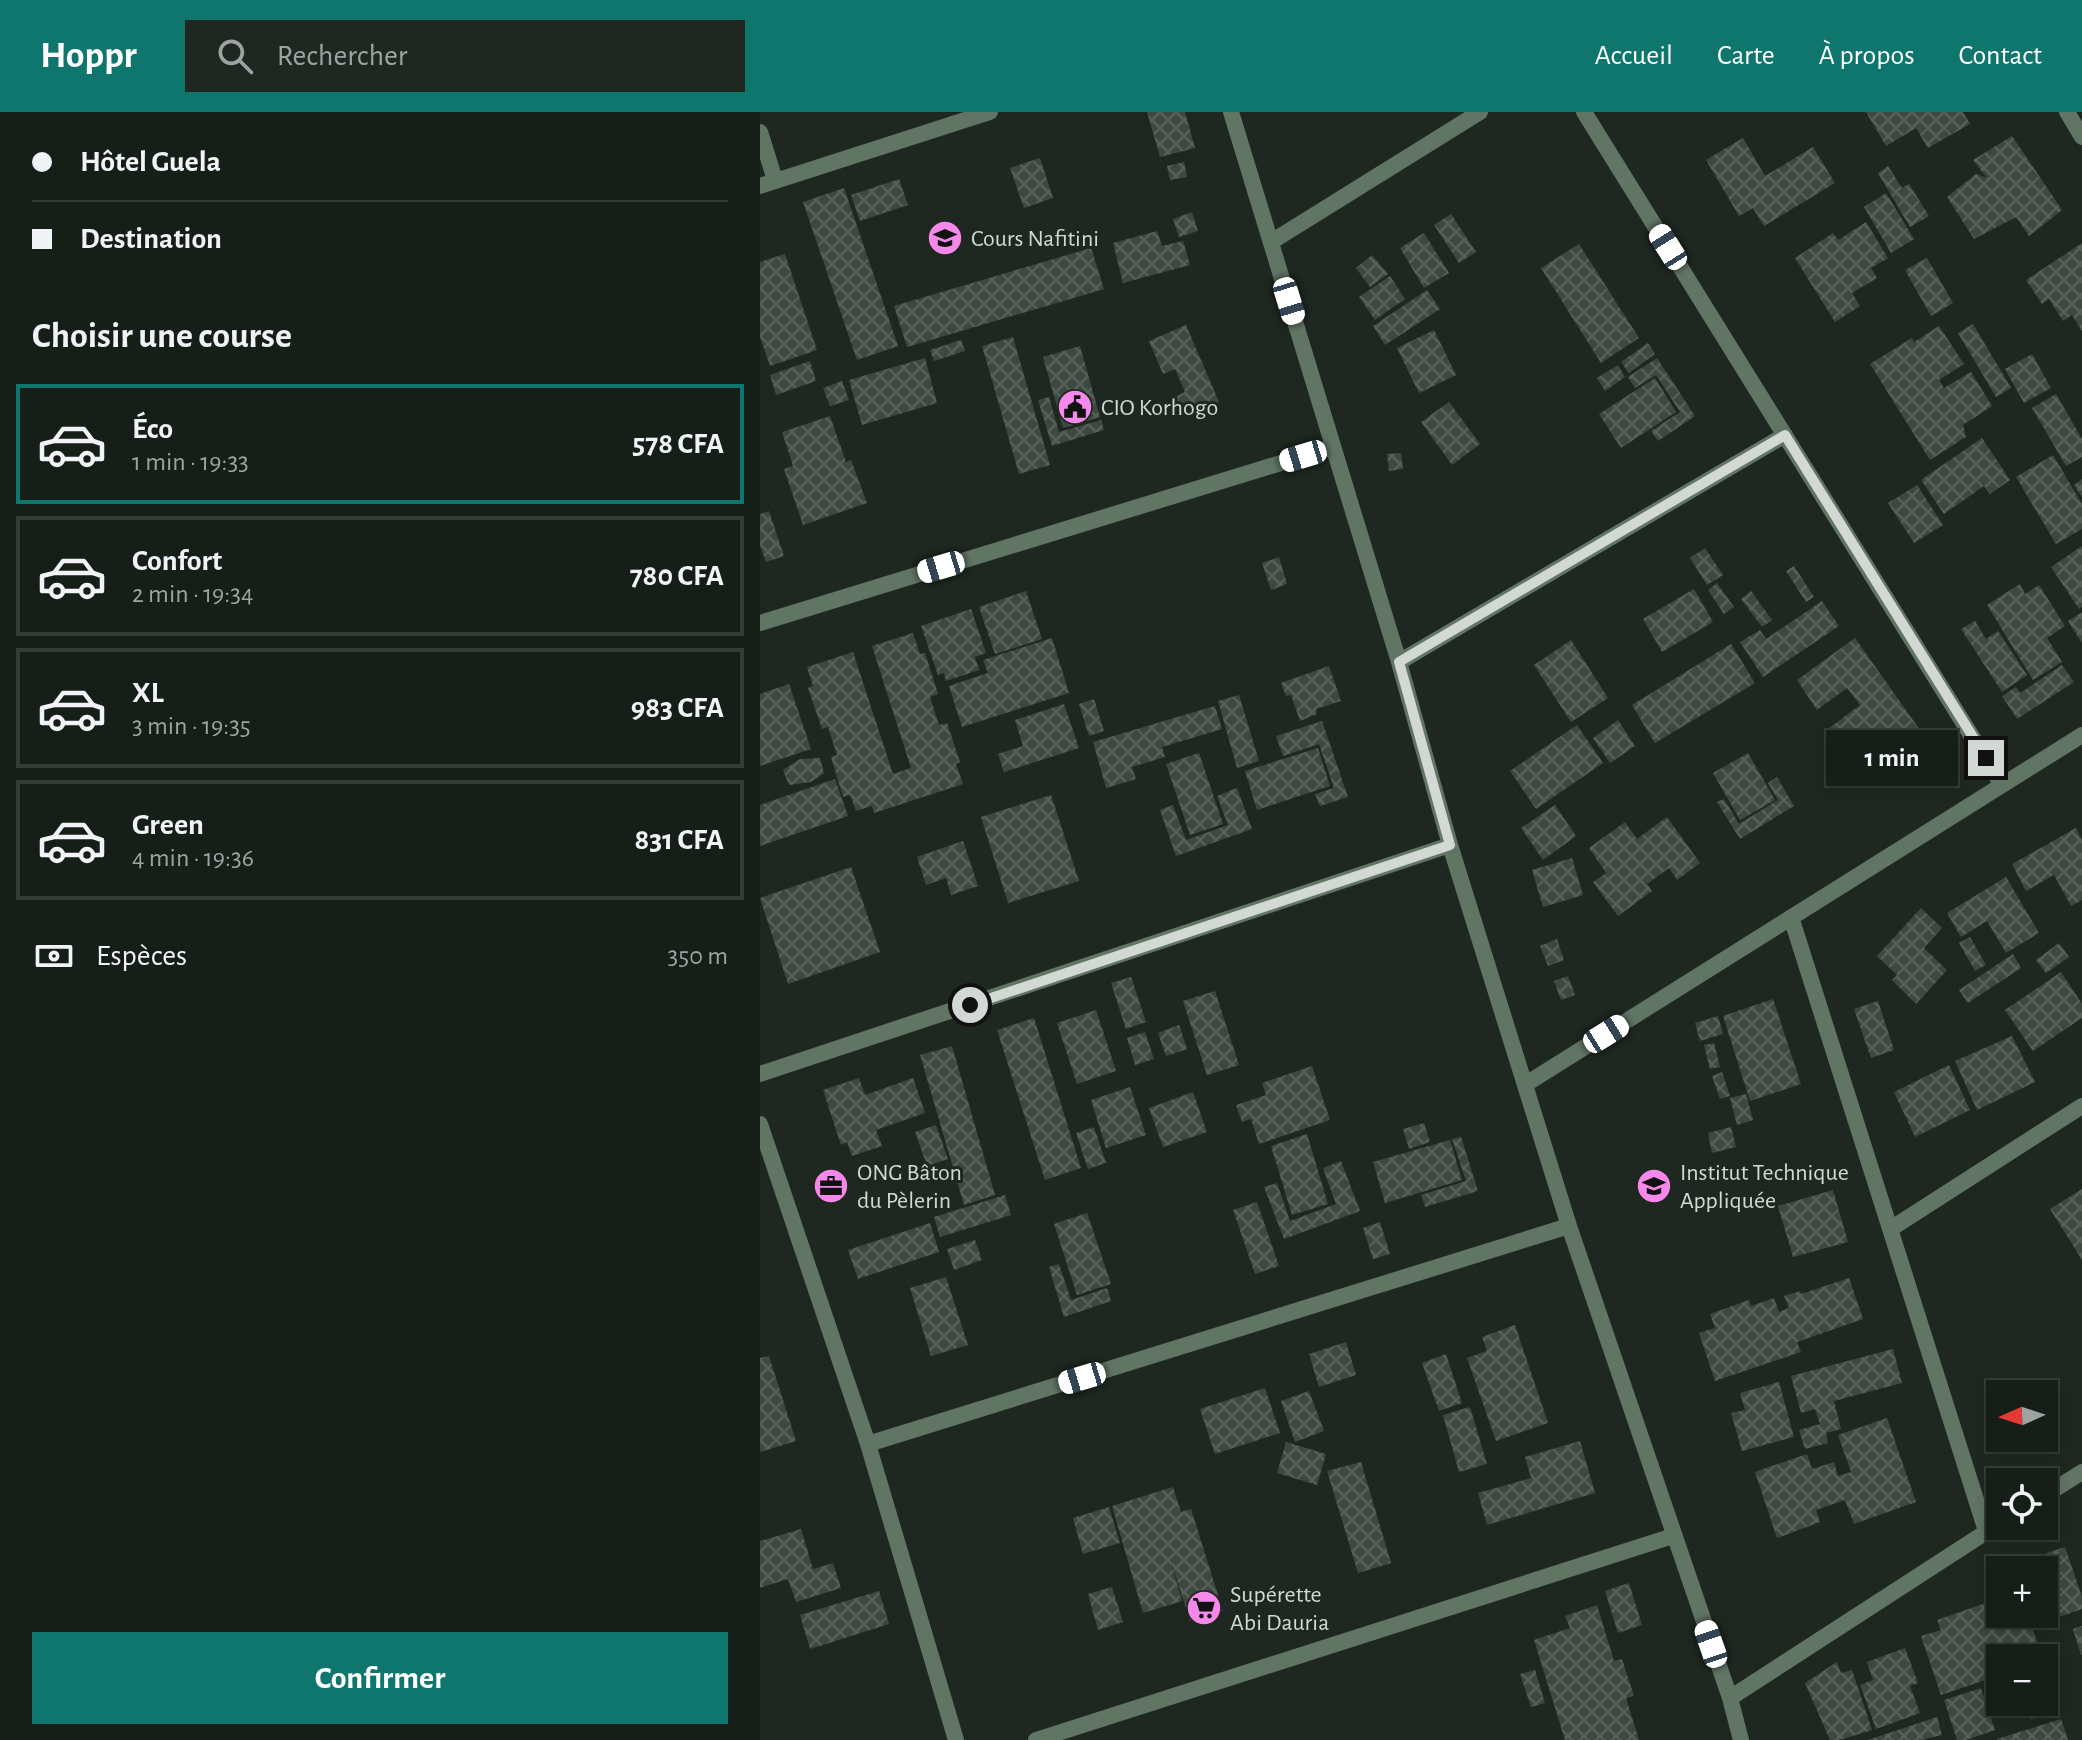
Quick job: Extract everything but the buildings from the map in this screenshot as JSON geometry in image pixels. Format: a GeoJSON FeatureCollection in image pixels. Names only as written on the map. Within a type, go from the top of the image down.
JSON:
{"type":"FeatureCollection","features":[{"type":"Feature","properties":{"kind":"street"},"geometry":{"type":"LineString","coordinates":[[760,132],[768,183],[990,112]]}},
{"type":"Feature","properties":{"kind":"street"},"geometry":{"type":"LineString","coordinates":[[1231,112],[1399,662],[1450,845],[1569,1226],[1730,1698],[1741,1740]]}},
{"type":"Feature","properties":{"kind":"street"},"geometry":{"type":"LineString","coordinates":[[1271,242],[1480,112]]}},
{"type":"Feature","properties":{"kind":"street"},"geometry":{"type":"LineString","coordinates":[[1584,112],[2002,785]]}},
{"type":"Feature","properties":{"kind":"street"},"geometry":{"type":"LineString","coordinates":[[2067,112],[2082,137]]}},
{"type":"Feature","properties":{"kind":"street"},"geometry":{"type":"LineString","coordinates":[[1399,662],[1785,435]]}},
{"type":"Feature","properties":{"kind":"street"},"geometry":{"type":"LineString","coordinates":[[760,623],[1333,447]]}},
{"type":"Feature","properties":{"kind":"street"},"geometry":{"type":"LineString","coordinates":[[1526,1084],[2082,735]]}},
{"type":"Feature","properties":{"kind":"street"},"geometry":{"type":"LineString","coordinates":[[760,1074],[1450,845]]}},
{"type":"Feature","properties":{"kind":"street"},"geometry":{"type":"LineString","coordinates":[[1791,917],[1986,1506]]}},
{"type":"Feature","properties":{"kind":"street"},"geometry":{"type":"LineString","coordinates":[[1892,1228],[2082,1106]]}},
{"type":"Feature","properties":{"kind":"street"},"geometry":{"type":"LineString","coordinates":[[760,1124],[868,1444],[956,1740]]}},
{"type":"Feature","properties":{"kind":"street"},"geometry":{"type":"LineString","coordinates":[[868,1444],[1569,1226]]}},
{"type":"Feature","properties":{"kind":"street"},"geometry":{"type":"LineString","coordinates":[[2058,1487],[2082,1472]]}},
{"type":"Feature","properties":{"kind":"street"},"geometry":{"type":"LineString","coordinates":[[1730,1698],[1986,1532]]}},
{"type":"Feature","properties":{"kind":"street"},"geometry":{"type":"LineString","coordinates":[[1036,1740],[1673,1536]]}},
{"type":"Feature","properties":{"kind":"place","name":"Cours Nafitini"},"geometry":{"type":"Point","coordinates":[945,238]}},
{"type":"Feature","properties":{"kind":"place","name":"CIO Korhogo"},"geometry":{"type":"Point","coordinates":[1075,407]}},
{"type":"Feature","properties":{"kind":"place","name":"ONG Bâton du Pèlerin"},"geometry":{"type":"Point","coordinates":[831,1186]}},
{"type":"Feature","properties":{"kind":"place","name":"Institut Technique Appliquée"},"geometry":{"type":"Point","coordinates":[1654,1186]}},
{"type":"Feature","properties":{"kind":"place","name":"Supérette Abi Dauria"},"geometry":{"type":"Point","coordinates":[1204,1608]}},
{"type":"Feature","properties":{"kind":"route"},"geometry":{"type":"LineString","coordinates":[[970,1005],[1450,845],[1399,662],[1785,435],[1986,758]]}}]}
